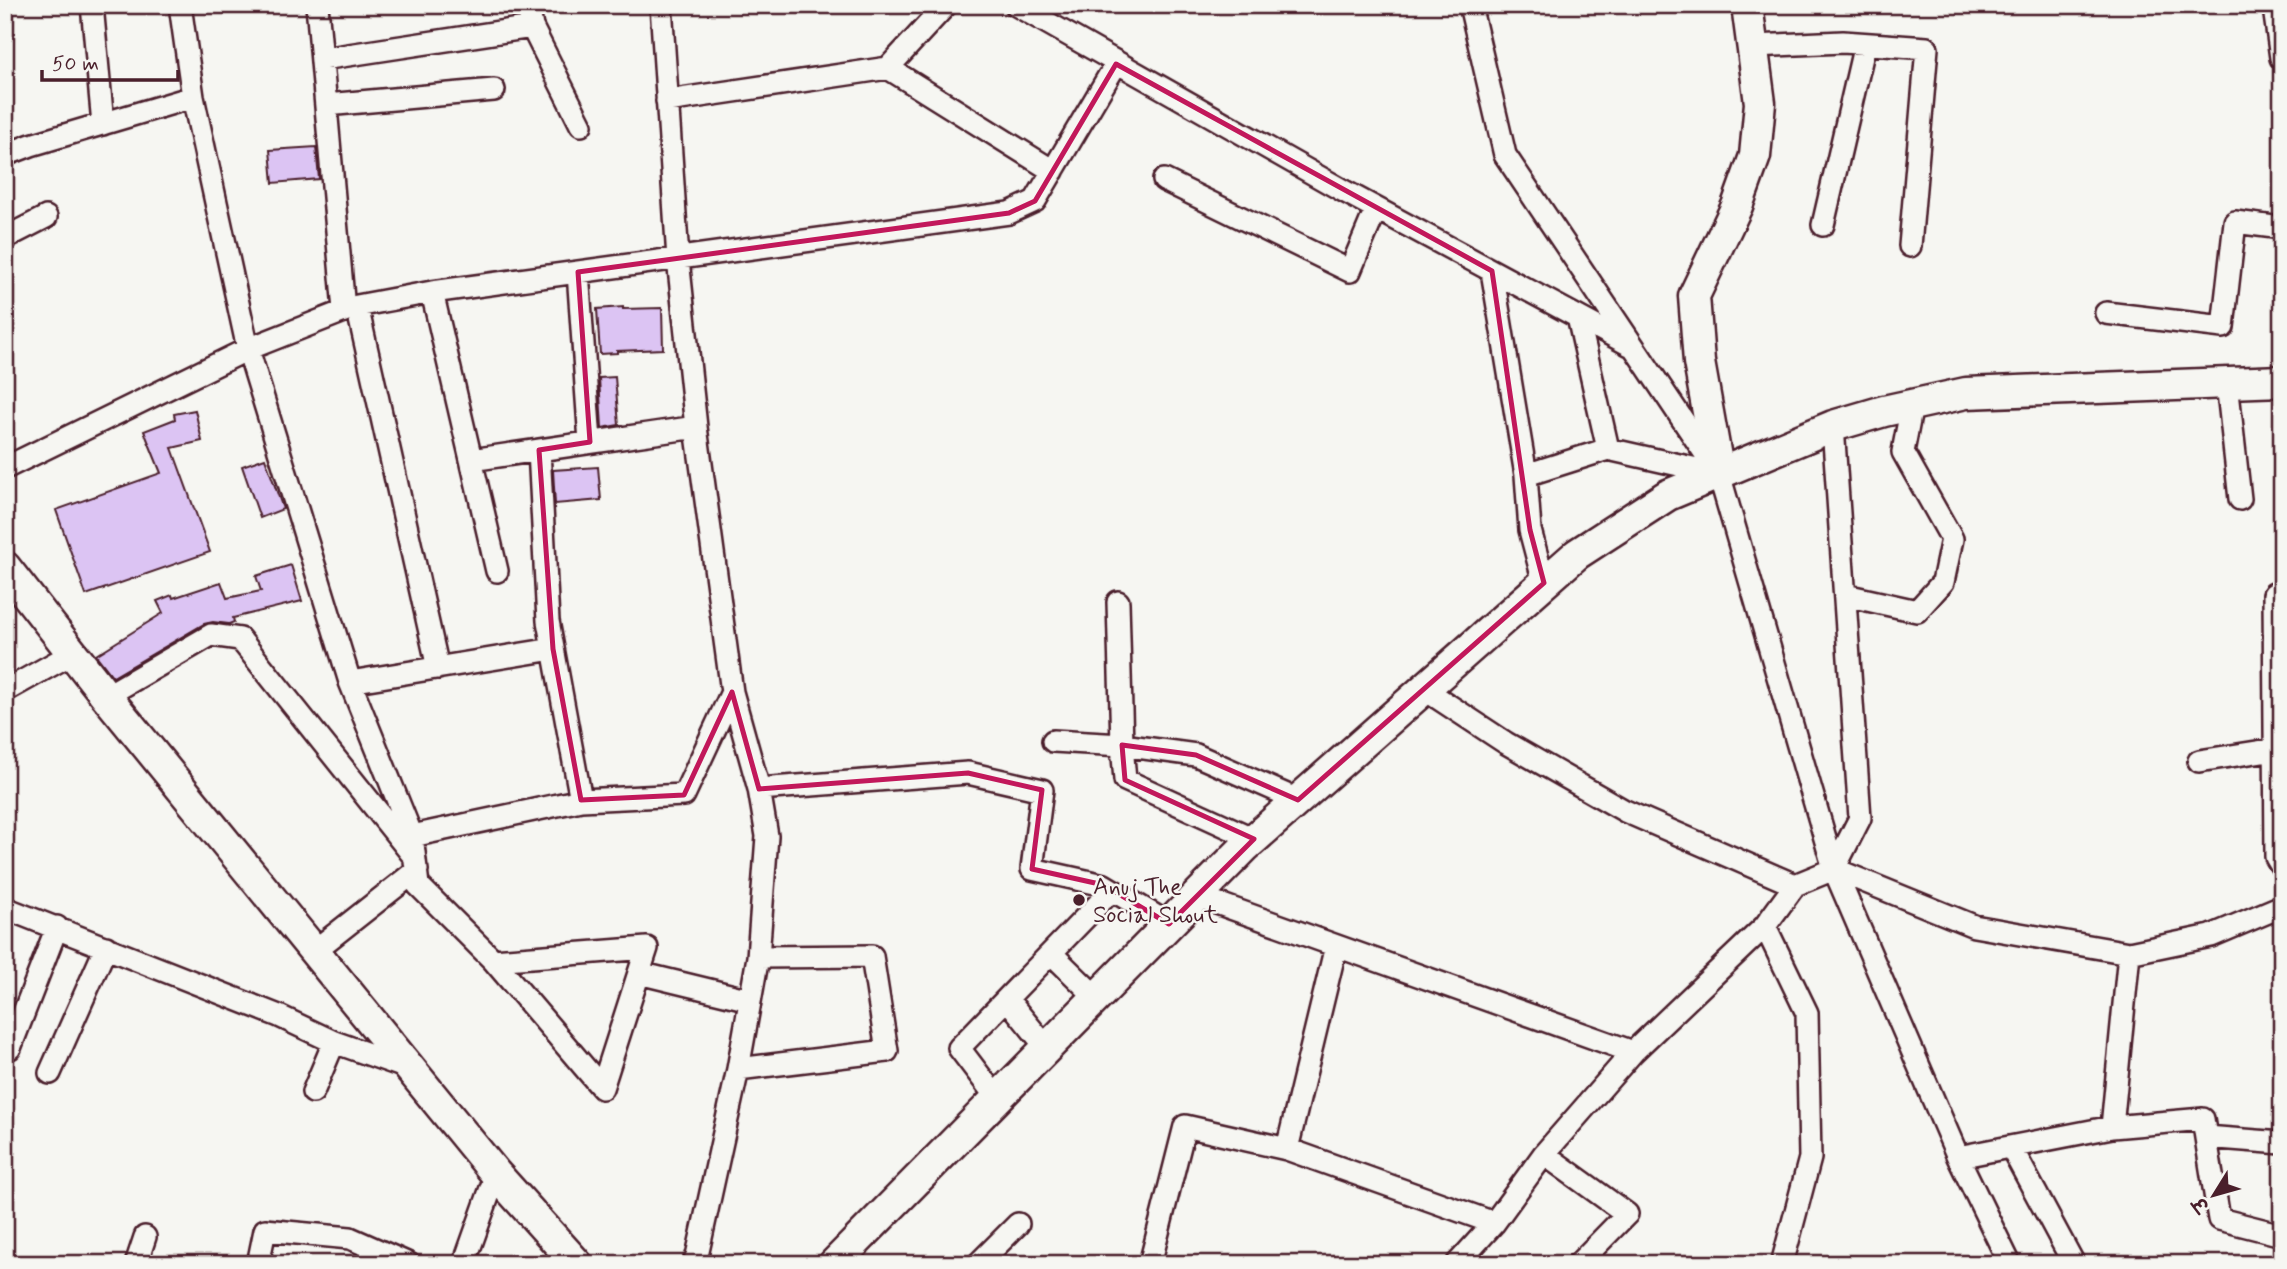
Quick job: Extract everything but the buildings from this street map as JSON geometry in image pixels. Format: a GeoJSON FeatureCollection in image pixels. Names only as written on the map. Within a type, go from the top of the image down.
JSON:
{"type":"FeatureCollection","features":[{"type":"Feature","properties":{"kind":"street"},"geometry":{"type":"LineString","coordinates":[[92,5],[103,124]]}},
{"type":"Feature","properties":{"kind":"street"},"geometry":{"type":"LineString","coordinates":[[180,5],[193,96],[248,349],[350,682],[414,854],[418,885],[493,960],[602,1088],[647,948],[493,960]]}},
{"type":"Feature","properties":{"kind":"street"},"geometry":{"type":"LineString","coordinates":[[317,5],[350,308],[438,668]]}},
{"type":"Feature","properties":{"kind":"street"},"geometry":{"type":"LineString","coordinates":[[528,5],[532,27],[581,125]]}},
{"type":"Feature","properties":{"kind":"street"},"geometry":{"type":"LineString","coordinates":[[660,5],[678,259],[696,427],[732,692],[759,789],[767,836],[758,957],[738,1069],[693,1264]]}},
{"type":"Feature","properties":{"kind":"street"},"geometry":{"type":"LineString","coordinates":[[667,101],[888,68],[946,5]]}},
{"type":"Feature","properties":{"kind":"street"},"geometry":{"type":"LineString","coordinates":[[1016,5],[1376,209],[1634,348]]}},
{"type":"Feature","properties":{"kind":"street"},"geometry":{"type":"LineString","coordinates":[[1470,5],[1505,155],[1718,474]]}},
{"type":"Feature","properties":{"kind":"street"},"geometry":{"type":"LineString","coordinates":[[1747,5],[1760,103],[1755,156],[1737,206],[1694,296],[1699,362],[1718,474],[1834,869],[1958,1157],[2010,1264]]}},
{"type":"Feature","properties":{"kind":"street"},"geometry":{"type":"LineString","coordinates":[[2281,58],[2274,8],[2282,6]]}},
{"type":"Feature","properties":{"kind":"street"},"geometry":{"type":"LineString","coordinates":[[322,59],[532,27]]}},
{"type":"Feature","properties":{"kind":"street"},"geometry":{"type":"LineString","coordinates":[[1752,46],[1843,42],[1927,48],[1910,246]]}},
{"type":"Feature","properties":{"kind":"street"},"geometry":{"type":"LineString","coordinates":[[1823,225],[1865,44]]}},
{"type":"Feature","properties":{"kind":"street"},"geometry":{"type":"LineString","coordinates":[[5,468],[248,349],[350,308],[432,292],[1009,213],[1035,201],[1116,64]]}},
{"type":"Feature","properties":{"kind":"street"},"geometry":{"type":"LineString","coordinates":[[888,68],[1053,171]]}},
{"type":"Feature","properties":{"kind":"street"},"geometry":{"type":"LineString","coordinates":[[326,105],[494,90]]}},
{"type":"Feature","properties":{"kind":"street"},"geometry":{"type":"LineString","coordinates":[[5,155],[193,96]]}},
{"type":"Feature","properties":{"kind":"street"},"geometry":{"type":"LineString","coordinates":[[1164,180],[1350,271],[1376,209]]}},
{"type":"Feature","properties":{"kind":"street"},"geometry":{"type":"LineString","coordinates":[[5,238],[46,217]]}},
{"type":"Feature","properties":{"kind":"street"},"geometry":{"type":"LineString","coordinates":[[2106,313],[2223,327],[2235,222],[2282,228]]}},
{"type":"Feature","properties":{"kind":"street"},"geometry":{"type":"LineString","coordinates":[[1492,271],[1527,475],[1530,530],[1544,583]]}},
{"type":"Feature","properties":{"kind":"street"},"geometry":{"type":"LineString","coordinates":[[578,272],[590,442]]}},
{"type":"Feature","properties":{"kind":"street"},"geometry":{"type":"LineString","coordinates":[[432,292],[497,571]]}},
{"type":"Feature","properties":{"kind":"street"},"geometry":{"type":"LineString","coordinates":[[1578,317],[1608,449]]}},
{"type":"Feature","properties":{"kind":"street"},"geometry":{"type":"LineString","coordinates":[[834,1264],[1254,839],[1577,554],[1668,495],[1833,426],[1966,393],[2282,381]]}},
{"type":"Feature","properties":{"kind":"street"},"geometry":{"type":"LineString","coordinates":[[2227,383],[2240,499]]}},
{"type":"Feature","properties":{"kind":"street"},"geometry":{"type":"LineString","coordinates":[[1845,595],[1917,611],[1942,582],[1952,539],[1903,452],[1912,405]]}},
{"type":"Feature","properties":{"kind":"street"},"geometry":{"type":"LineString","coordinates":[[1457,1264],[1494,1223],[1544,1154],[1633,1052],[1765,926],[1796,885],[1834,869],[1860,818],[1833,426]]}},
{"type":"Feature","properties":{"kind":"street"},"geometry":{"type":"LineString","coordinates":[[471,460],[696,427]]}},
{"type":"Feature","properties":{"kind":"street"},"geometry":{"type":"LineString","coordinates":[[1527,475],[1608,449],[1718,474]]}},
{"type":"Feature","properties":{"kind":"street"},"geometry":{"type":"LineString","coordinates":[[539,450],[548,621],[580,800]]}},
{"type":"Feature","properties":{"kind":"street"},"geometry":{"type":"LineString","coordinates":[[6,572],[496,1174],[577,1264]]}},
{"type":"Feature","properties":{"kind":"street"},"geometry":{"type":"LineString","coordinates":[[2274,594],[2278,748],[2276,857],[2282,867]]}},
{"type":"Feature","properties":{"kind":"street"},"geometry":{"type":"LineString","coordinates":[[1118,602],[1125,780],[1254,839]]}},
{"type":"Feature","properties":{"kind":"street"},"geometry":{"type":"LineString","coordinates":[[106,696],[211,635],[240,639],[414,854]]}},
{"type":"Feature","properties":{"kind":"street"},"geometry":{"type":"LineString","coordinates":[[350,682],[553,649]]}},
{"type":"Feature","properties":{"kind":"street"},"geometry":{"type":"LineString","coordinates":[[5,691],[73,653]]}},
{"type":"Feature","properties":{"kind":"street"},"geometry":{"type":"LineString","coordinates":[[1424,689],[1506,743],[1625,811],[1796,885]]}},
{"type":"Feature","properties":{"kind":"street"},"geometry":{"type":"LineString","coordinates":[[314,951],[414,854],[580,800],[684,795],[732,692]]}},
{"type":"Feature","properties":{"kind":"street"},"geometry":{"type":"LineString","coordinates":[[1053,741],[1122,745],[1196,755],[1298,800]]}},
{"type":"Feature","properties":{"kind":"street"},"geometry":{"type":"LineString","coordinates":[[2199,761],[2278,748]]}},
{"type":"Feature","properties":{"kind":"street"},"geometry":{"type":"LineString","coordinates":[[759,789],[968,773],[1042,790],[1032,869],[1104,885],[1169,924]]}},
{"type":"Feature","properties":{"kind":"street"},"geometry":{"type":"LineString","coordinates":[[1834,869],[1974,926],[2129,953],[2211,936],[2282,906]]}},
{"type":"Feature","properties":{"kind":"street"},"geometry":{"type":"LineString","coordinates":[[998,1098],[959,1048],[1112,890]]}},
{"type":"Feature","properties":{"kind":"street"},"geometry":{"type":"LineString","coordinates":[[1197,896],[1633,1052]]}},
{"type":"Feature","properties":{"kind":"street"},"geometry":{"type":"LineString","coordinates":[[5,908],[279,1016],[334,1042],[410,1069]]}},
{"type":"Feature","properties":{"kind":"street"},"geometry":{"type":"LineString","coordinates":[[1765,926],[1807,1013],[1810,1158],[1782,1264]]}},
{"type":"Feature","properties":{"kind":"street"},"geometry":{"type":"LineString","coordinates":[[10,1048],[57,927]]}},
{"type":"Feature","properties":{"kind":"street"},"geometry":{"type":"LineString","coordinates":[[1287,1149],[1336,946]]}},
{"type":"Feature","properties":{"kind":"street"},"geometry":{"type":"LineString","coordinates":[[50,1073],[106,947]]}},
{"type":"Feature","properties":{"kind":"street"},"geometry":{"type":"LineString","coordinates":[[1051,953],[1097,998]]}},
{"type":"Feature","properties":{"kind":"street"},"geometry":{"type":"LineString","coordinates":[[2112,1127],[2129,953]]}},
{"type":"Feature","properties":{"kind":"street"},"geometry":{"type":"LineString","coordinates":[[738,1069],[887,1051],[872,956],[758,957]]}},
{"type":"Feature","properties":{"kind":"street"},"geometry":{"type":"LineString","coordinates":[[639,973],[750,1000]]}},
{"type":"Feature","properties":{"kind":"street"},"geometry":{"type":"LineString","coordinates":[[1007,999],[1047,1048]]}},
{"type":"Feature","properties":{"kind":"street"},"geometry":{"type":"LineString","coordinates":[[313,1092],[334,1042]]}},
{"type":"Feature","properties":{"kind":"street"},"geometry":{"type":"LineString","coordinates":[[1958,1157],[2112,1127],[2203,1119],[2219,1219],[2282,1235]]}},
{"type":"Feature","properties":{"kind":"street"},"geometry":{"type":"LineString","coordinates":[[1150,1264],[1185,1126],[1287,1149],[1494,1223]]}},
{"type":"Feature","properties":{"kind":"street"},"geometry":{"type":"LineString","coordinates":[[2206,1137],[2282,1143]]}},
{"type":"Feature","properties":{"kind":"street"},"geometry":{"type":"LineString","coordinates":[[2011,1147],[2074,1264]]}},
{"type":"Feature","properties":{"kind":"street"},"geometry":{"type":"LineString","coordinates":[[1544,1154],[1627,1213],[1578,1264]]}},
{"type":"Feature","properties":{"kind":"street"},"geometry":{"type":"LineString","coordinates":[[464,1264],[496,1174]]}},
{"type":"Feature","properties":{"kind":"street"},"geometry":{"type":"LineString","coordinates":[[978,1264],[1017,1224]]}},
{"type":"Feature","properties":{"kind":"street"},"geometry":{"type":"LineString","coordinates":[[258,1264],[265,1230],[350,1238],[409,1264]]}},
{"type":"Feature","properties":{"kind":"street"},"geometry":{"type":"LineString","coordinates":[[136,1264],[145,1237]]}},
{"type":"Feature","properties":{"kind":"highlighted area"},"geometry":{"type":"Polygon","coordinates":[[[1116,64],[1492,271],[1530,530],[1544,583],[1298,800],[1196,755],[1122,745],[1125,780],[1254,839],[1169,924],[1104,885],[1032,869],[1042,790],[968,773],[759,789],[732,692],[684,795],[581,800],[553,649],[539,450],[590,442],[578,272],[1009,213],[1035,201],[1116,64]]]}},
{"type":"Feature","properties":{"kind":"place","name":"Anuj The Social Shout"},"geometry":{"type":"Point","coordinates":[1079,900]}}]}
